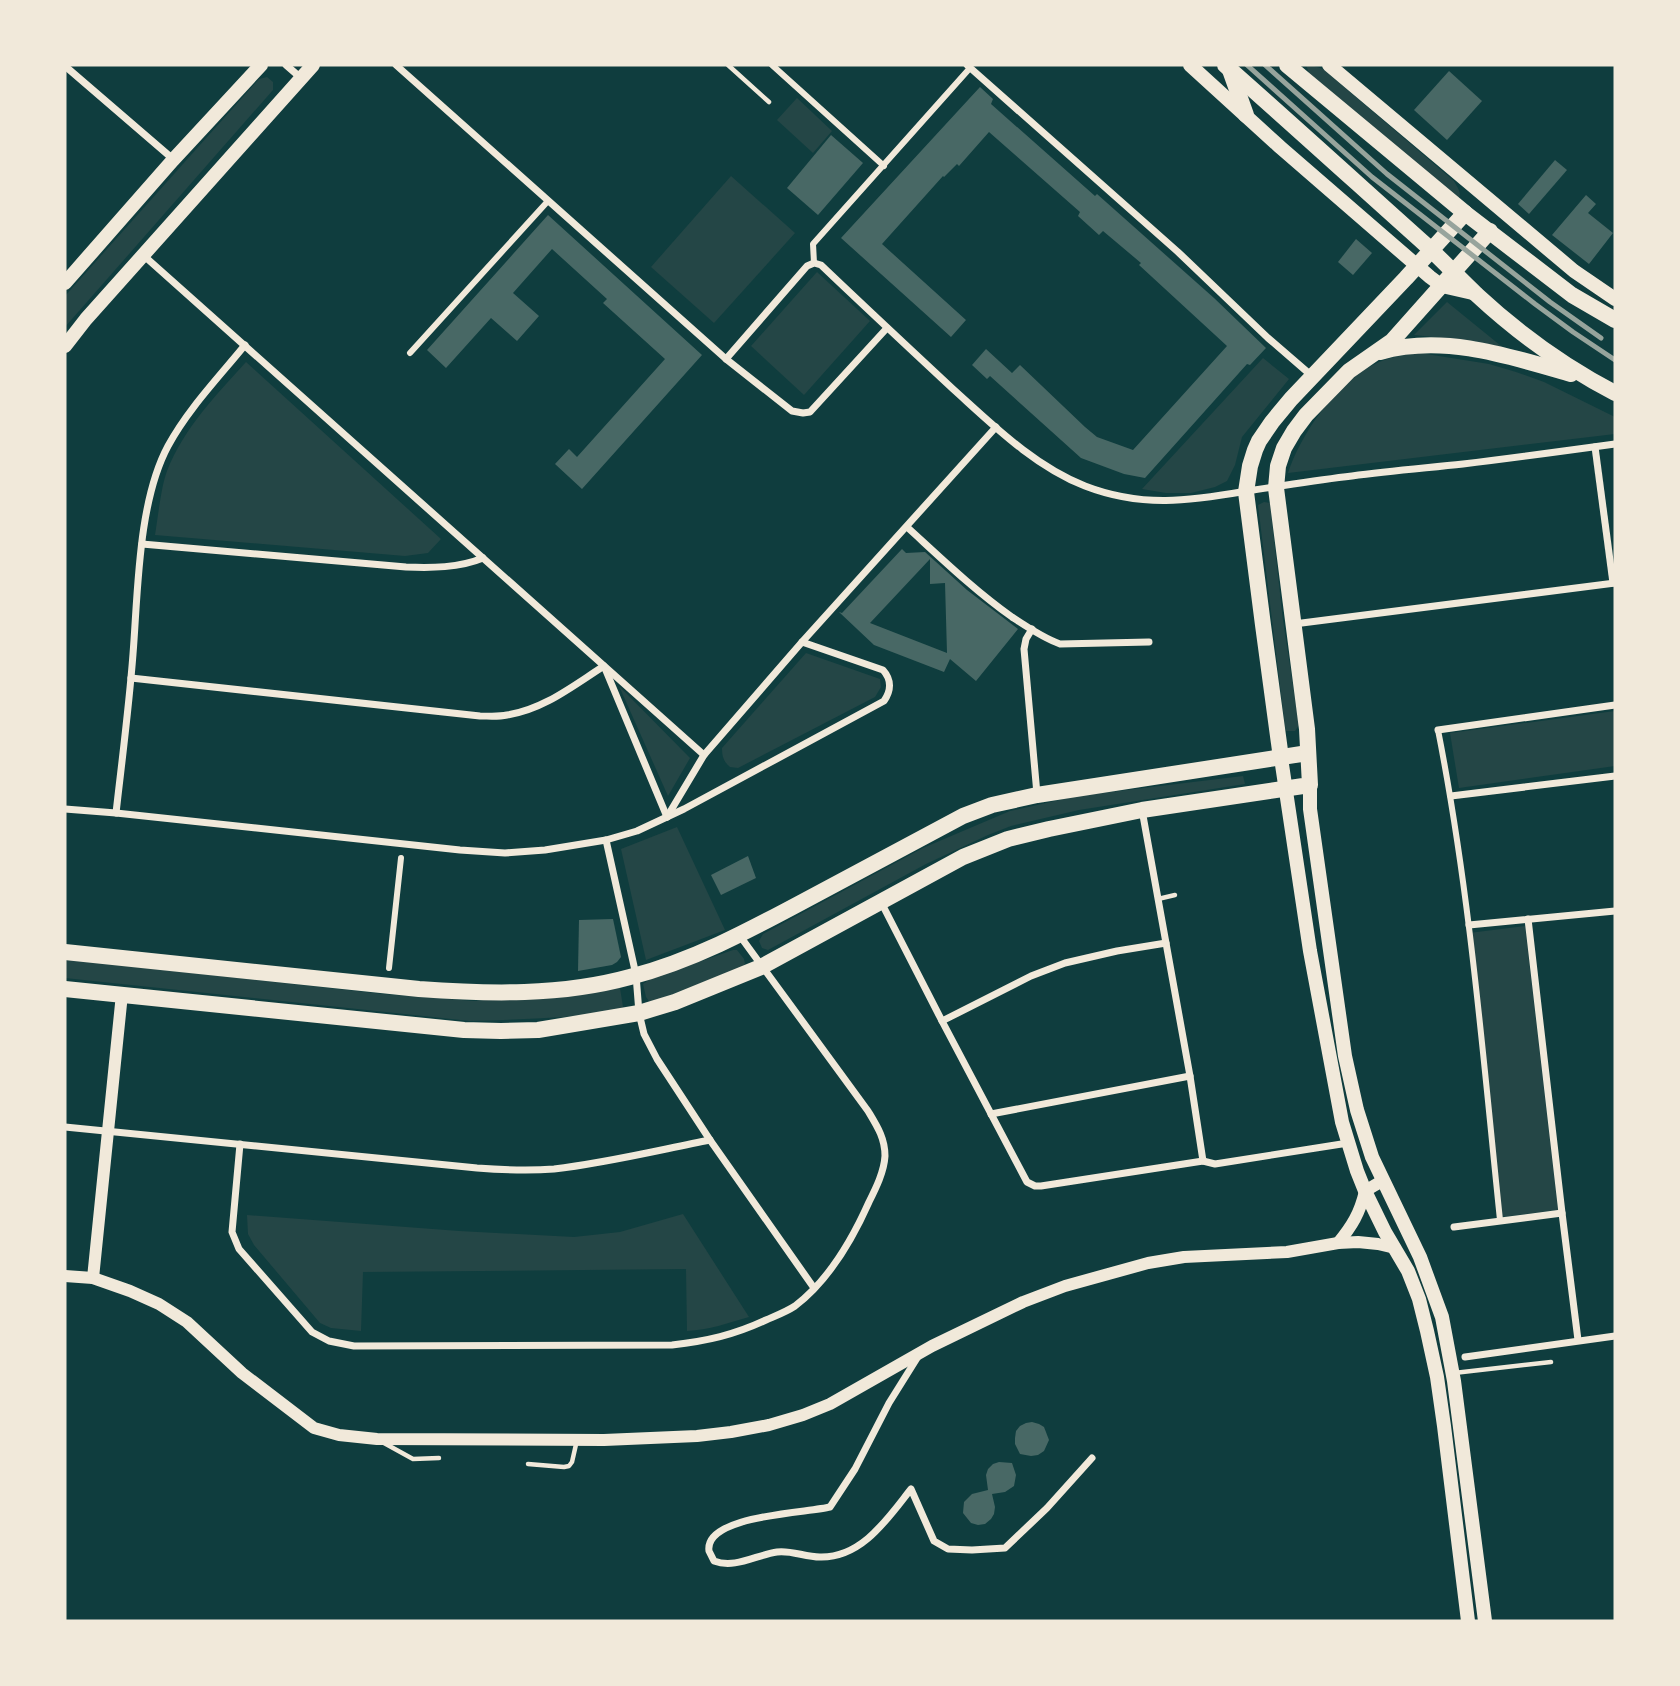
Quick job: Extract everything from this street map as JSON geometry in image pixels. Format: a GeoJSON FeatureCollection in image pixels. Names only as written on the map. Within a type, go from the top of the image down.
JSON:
{"type":"FeatureCollection","features":[{"type":"Feature","properties":{"kind":"main road"},"geometry":{"type":"LineString","coordinates":[[65,283],[261,65]]}},
{"type":"Feature","properties":{"kind":"main road"},"geometry":{"type":"LineString","coordinates":[[65,346],[313,65]]}},
{"type":"Feature","properties":{"kind":"main road"},"geometry":{"type":"LineString","coordinates":[[1190,65],[1417,266],[1442,286],[1476,295]]}},
{"type":"Feature","properties":{"kind":"main road"},"geometry":{"type":"LineString","coordinates":[[1287,65],[1465,213],[1572,295],[1615,320]]}},
{"type":"Feature","properties":{"kind":"main road"},"geometry":{"type":"LineString","coordinates":[[1227,66],[1246,115]]}},
{"type":"Feature","properties":{"kind":"main road"},"geometry":{"type":"LineString","coordinates":[[1227,66],[1455,272],[1476,295],[1559,360],[1615,393]]}},
{"type":"Feature","properties":{"kind":"main road"},"geometry":{"type":"LineString","coordinates":[[1337,67],[1482,195],[1574,271],[1615,299]]}},
{"type":"Feature","properties":{"kind":"main road"},"geometry":{"type":"LineString","coordinates":[[1468,1621],[1437,1377],[1427,1331],[1408,1271],[1380,1224],[1348,1143],[1321,1017],[1286,789],[1247,492],[1250,466],[1259,441],[1272,422],[1482,195]]}},
{"type":"Feature","properties":{"kind":"main road"},"geometry":{"type":"LineString","coordinates":[[1485,1621],[1453,1373],[1442,1317],[1420,1257],[1382,1181],[1362,1130],[1345,1056],[1310,809],[1307,729],[1276,488],[1278,466],[1284,448],[1306,415],[1335,384],[1392,341],[1505,214]]}},
{"type":"Feature","properties":{"kind":"main road"},"geometry":{"type":"LineString","coordinates":[[1371,355],[1408,346],[1443,345],[1479,349],[1586,378]]}},
{"type":"Feature","properties":{"kind":"main road"},"geometry":{"type":"LineString","coordinates":[[65,952],[419,989],[512,992],[610,982],[679,962],[739,936],[963,816],[992,805],[1037,794],[1308,753]]}},
{"type":"Feature","properties":{"kind":"main road"},"geometry":{"type":"LineString","coordinates":[[65,989],[464,1030],[556,1028],[639,1013],[675,1002],[761,967],[963,857],[1008,839],[1142,810],[1310,785]]}},
{"type":"Feature","properties":{"kind":"street"},"geometry":{"type":"LineString","coordinates":[[286,65],[301,78]]}},
{"type":"Feature","properties":{"kind":"street"},"geometry":{"type":"LineString","coordinates":[[396,65],[726,359],[792,411],[810,412],[887,328]]}},
{"type":"Feature","properties":{"kind":"street"},"geometry":{"type":"LineString","coordinates":[[772,65],[884,166]]}},
{"type":"Feature","properties":{"kind":"street"},"geometry":{"type":"LineString","coordinates":[[814,263],[813,244],[969,66],[1178,252],[1312,376]]}},
{"type":"Feature","properties":{"kind":"street"},"geometry":{"type":"LineString","coordinates":[[66,69],[173,160]]}},
{"type":"Feature","properties":{"kind":"street"},"geometry":{"type":"LineString","coordinates":[[410,353],[548,201]]}},
{"type":"Feature","properties":{"kind":"street"},"geometry":{"type":"LineString","coordinates":[[143,255],[704,755]]}},
{"type":"Feature","properties":{"kind":"street"},"geometry":{"type":"LineString","coordinates":[[726,359],[807,265],[814,263],[821,265],[996,428],[1024,450],[1053,470],[1084,485],[1114,495],[1144,500],[1204,499],[1350,476],[1615,444]]}},
{"type":"Feature","properties":{"kind":"street"},"geometry":{"type":"LineString","coordinates":[[116,813],[142,544],[151,489],[168,447],[189,414],[246,345]]}},
{"type":"Feature","properties":{"kind":"street"},"geometry":{"type":"LineString","coordinates":[[667,817],[704,755],[802,642],[996,428]]}},
{"type":"Feature","properties":{"kind":"street"},"geometry":{"type":"LineString","coordinates":[[1293,624],[1614,583],[1595,447]]}},
{"type":"Feature","properties":{"kind":"street"},"geometry":{"type":"LineString","coordinates":[[907,527],[996,605],[1050,640],[1060,644],[1149,642]]}},
{"type":"Feature","properties":{"kind":"street"},"geometry":{"type":"LineString","coordinates":[[142,544],[406,567],[447,566],[483,558]]}},
{"type":"Feature","properties":{"kind":"street"},"geometry":{"type":"LineString","coordinates":[[1032,629],[1024,649],[1037,794]]}},
{"type":"Feature","properties":{"kind":"street"},"geometry":{"type":"LineString","coordinates":[[65,809],[505,853],[606,840],[637,831],[667,817],[884,701],[889,694],[888,676],[883,670],[802,642]]}},
{"type":"Feature","properties":{"kind":"street"},"geometry":{"type":"LineString","coordinates":[[131,678],[480,716],[506,716],[550,701],[604,666]]}},
{"type":"Feature","properties":{"kind":"street"},"geometry":{"type":"LineString","coordinates":[[604,666],[667,817]]}},
{"type":"Feature","properties":{"kind":"street"},"geometry":{"type":"LineString","coordinates":[[1500,1220],[1469,925],[1451,796],[1438,730],[1615,705]]}},
{"type":"Feature","properties":{"kind":"street"},"geometry":{"type":"LineString","coordinates":[[1451,796],[1615,776]]}},
{"type":"Feature","properties":{"kind":"street"},"geometry":{"type":"LineString","coordinates":[[1142,810],[1203,1161]]}},
{"type":"Feature","properties":{"kind":"street"},"geometry":{"type":"LineString","coordinates":[[606,840],[636,975],[639,1013],[644,1034],[657,1059],[710,1140],[814,1288]]}},
{"type":"Feature","properties":{"kind":"street"},"geometry":{"type":"LineString","coordinates":[[389,968],[401,858]]}},
{"type":"Feature","properties":{"kind":"street"},"geometry":{"type":"LineString","coordinates":[[881,902],[1027,1182],[1041,1186],[1203,1161],[1215,1164],[1348,1143]]}},
{"type":"Feature","properties":{"kind":"street"},"geometry":{"type":"LineString","coordinates":[[1469,925],[1615,911]]}},
{"type":"Feature","properties":{"kind":"street"},"geometry":{"type":"LineString","coordinates":[[1528,919],[1578,1340]]}},
{"type":"Feature","properties":{"kind":"street"},"geometry":{"type":"LineString","coordinates":[[240,1144],[232,1232],[239,1249],[312,1332],[329,1341],[354,1346],[673,1345],[715,1339],[757,1324],[793,1307],[814,1288],[858,1228],[878,1182],[885,1157],[882,1135],[868,1111],[739,936]]}},
{"type":"Feature","properties":{"kind":"street"},"geometry":{"type":"LineString","coordinates":[[942,1021],[1042,971],[1117,951],[1166,943]]}},
{"type":"Feature","properties":{"kind":"street"},"geometry":{"type":"LineString","coordinates":[[93,1278],[122,994]]}},
{"type":"Feature","properties":{"kind":"street"},"geometry":{"type":"LineString","coordinates":[[991,1114],[1190,1076]]}},
{"type":"Feature","properties":{"kind":"street"},"geometry":{"type":"LineString","coordinates":[[65,1127],[520,1170],[580,1165],[710,1140]]}},
{"type":"Feature","properties":{"kind":"street"},"geometry":{"type":"LineString","coordinates":[[1338,1243],[1361,1208],[1365,1191],[1382,1181]]}},
{"type":"Feature","properties":{"kind":"street"},"geometry":{"type":"LineString","coordinates":[[1454,1227],[1562,1213]]}},
{"type":"Feature","properties":{"kind":"street"},"geometry":{"type":"LineString","coordinates":[[65,1276],[93,1278],[159,1304],[187,1322],[242,1373],[314,1428],[377,1439],[577,1440],[697,1436],[769,1425],[803,1415],[830,1404],[921,1352],[1023,1302],[1065,1286],[1148,1263],[1184,1258],[1287,1252],[1338,1243],[1358,1242],[1395,1248]]}},
{"type":"Feature","properties":{"kind":"street"},"geometry":{"type":"LineString","coordinates":[[1465,1357],[1615,1336]]}},
{"type":"Feature","properties":{"kind":"street"},"geometry":{"type":"LineString","coordinates":[[921,1352],[889,1403],[855,1469],[830,1507],[751,1519],[721,1531],[710,1542],[709,1552],[714,1561],[728,1564],[777,1552],[828,1557],[852,1550],[879,1529],[911,1489],[934,1541],[948,1549],[1005,1548],[1047,1508],[1092,1458]]}},
{"type":"Feature","properties":{"kind":"lane"},"geometry":{"type":"LineString","coordinates":[[728,65],[769,102]]}},
{"type":"Feature","properties":{"kind":"lane"},"geometry":{"type":"LineString","coordinates":[[1158,899],[1175,895]]}},
{"type":"Feature","properties":{"kind":"lane"},"geometry":{"type":"LineString","coordinates":[[1453,1373],[1551,1362]]}},
{"type":"Feature","properties":{"kind":"lane"},"geometry":{"type":"LineString","coordinates":[[377,1439],[413,1459],[439,1458]]}},
{"type":"Feature","properties":{"kind":"lane"},"geometry":{"type":"LineString","coordinates":[[528,1464],[569,1466],[577,1440]]}},
{"type":"Feature","properties":{"kind":"shaded area"},"geometry":{"type":"Polygon","coordinates":[[[1306,65],[1323,69],[1454,181],[1460,193],[1458,199],[1309,73],[1306,65]]]}},
{"type":"Feature","properties":{"kind":"shaded area"},"geometry":{"type":"Polygon","coordinates":[[[267,77],[273,82],[273,90],[65,327],[65,296],[259,79],[267,77]]]}},
{"type":"Feature","properties":{"kind":"shaded area"},"geometry":{"type":"Polygon","coordinates":[[[797,98],[832,131],[813,153],[777,120],[797,98]]]}},
{"type":"Feature","properties":{"kind":"shaded area"},"geometry":{"type":"Polygon","coordinates":[[[731,176],[795,233],[714,323],[651,267],[731,176]]]}},
{"type":"Feature","properties":{"kind":"shaded area"},"geometry":{"type":"Polygon","coordinates":[[[817,272],[870,321],[804,395],[751,346],[817,272]]]}},
{"type":"Feature","properties":{"kind":"shaded area"},"geometry":{"type":"Polygon","coordinates":[[[1447,302],[1506,350],[1479,342],[1414,335],[1447,302]]]}},
{"type":"Feature","properties":{"kind":"shaded area"},"geometry":{"type":"Polygon","coordinates":[[[1420,353],[1489,364],[1544,382],[1615,417],[1615,434],[1288,473],[1310,427],[1346,384],[1379,362],[1420,353]]]}},
{"type":"Feature","properties":{"kind":"shaded area"},"geometry":{"type":"Polygon","coordinates":[[[1263,358],[1289,379],[1242,437],[1235,465],[1227,481],[1191,493],[1142,489],[1263,358]]]}},
{"type":"Feature","properties":{"kind":"shaded area"},"geometry":{"type":"Polygon","coordinates":[[[246,362],[441,539],[428,553],[405,556],[155,535],[163,485],[174,455],[202,413],[246,362]]]}},
{"type":"Feature","properties":{"kind":"shaded area"},"geometry":{"type":"Polygon","coordinates":[[[1270,503],[1283,620],[1299,725],[1295,731],[1286,731],[1285,727],[1258,505],[1270,503]]]}},
{"type":"Feature","properties":{"kind":"shaded area"},"geometry":{"type":"Polygon","coordinates":[[[806,653],[880,679],[881,687],[875,697],[738,768],[730,767],[724,759],[722,748],[806,653]]]}},
{"type":"Feature","properties":{"kind":"shaded area"},"geometry":{"type":"Polygon","coordinates":[[[619,686],[690,758],[668,796],[619,686]]]}},
{"type":"Feature","properties":{"kind":"shaded area"},"geometry":{"type":"Polygon","coordinates":[[[1615,711],[1615,766],[1459,788],[1450,733],[1615,711]]]}},
{"type":"Feature","properties":{"kind":"shaded area"},"geometry":{"type":"Polygon","coordinates":[[[1243,776],[1245,784],[1079,810],[1011,826],[926,864],[768,950],[762,948],[759,941],[763,934],[923,848],[1010,811],[1077,796],[1243,776]]]}},
{"type":"Feature","properties":{"kind":"shaded area"},"geometry":{"type":"Polygon","coordinates":[[[677,827],[725,930],[646,960],[621,849],[677,827]]]}},
{"type":"Feature","properties":{"kind":"shaded area"},"geometry":{"type":"Polygon","coordinates":[[[1525,926],[1558,1210],[1502,1217],[1469,933],[1525,926]]]}},
{"type":"Feature","properties":{"kind":"shaded area"},"geometry":{"type":"Polygon","coordinates":[[[737,950],[744,959],[745,964],[741,968],[654,1001],[649,1001],[646,997],[643,984],[650,979],[737,950]]]}},
{"type":"Feature","properties":{"kind":"shaded area"},"geometry":{"type":"Polygon","coordinates":[[[65,959],[384,994],[474,1001],[615,987],[620,988],[623,1007],[586,1015],[470,1021],[65,978],[65,959]]]}},
{"type":"Feature","properties":{"kind":"shaded area"},"geometry":{"type":"Polygon","coordinates":[[[683,1214],[749,1317],[711,1328],[687,1331],[686,1269],[363,1272],[361,1331],[331,1328],[320,1323],[254,1245],[248,1234],[247,1215],[574,1237],[620,1232],[683,1214]]]}},
{"type":"Feature","properties":{"kind":"building"},"geometry":{"type":"Polygon","coordinates":[[[1449,71],[1482,101],[1447,140],[1414,110],[1449,71]]]}},
{"type":"Feature","properties":{"kind":"building"},"geometry":{"type":"Polygon","coordinates":[[[980,87],[993,99],[991,104],[1095,196],[1097,194],[1266,348],[1250,365],[1247,364],[1145,478],[1124,474],[1081,458],[990,376],[987,379],[972,365],[986,349],[1012,373],[1020,365],[1097,437],[1133,450],[1227,346],[1139,265],[1141,263],[1103,231],[1099,235],[1078,216],[1080,212],[989,132],[959,166],[957,164],[943,176],[882,244],[966,320],[951,337],[841,238],[980,87]]]}},
{"type":"Feature","properties":{"kind":"building"},"geometry":{"type":"Polygon","coordinates":[[[831,135],[863,163],[818,215],[787,188],[831,135]]]}},
{"type":"Feature","properties":{"kind":"building"},"geometry":{"type":"Polygon","coordinates":[[[1555,160],[1567,170],[1529,214],[1518,204],[1555,160]]]}},
{"type":"Feature","properties":{"kind":"building"},"geometry":{"type":"Polygon","coordinates":[[[1586,195],[1596,204],[1588,213],[1613,233],[1589,264],[1552,235],[1586,195]]]}},
{"type":"Feature","properties":{"kind":"building"},"geometry":{"type":"Polygon","coordinates":[[[548,215],[702,355],[582,489],[555,464],[569,449],[577,457],[665,359],[603,303],[607,299],[552,249],[513,293],[539,316],[517,341],[491,318],[446,368],[427,350],[548,215]]]}},
{"type":"Feature","properties":{"kind":"building"},"geometry":{"type":"Polygon","coordinates":[[[1356,239],[1372,253],[1353,275],[1338,262],[1356,239]]]}},
{"type":"Feature","properties":{"kind":"building"},"geometry":{"type":"Polygon","coordinates":[[[902,549],[906,553],[925,552],[967,590],[1018,629],[976,681],[950,659],[944,672],[874,645],[839,612],[842,613],[902,549]],[[930,559],[870,623],[947,653],[945,583],[930,584],[930,559]]]}},
{"type":"Feature","properties":{"kind":"building"},"geometry":{"type":"Polygon","coordinates":[[[748,856],[756,878],[721,895],[711,875],[748,856]]]}},
{"type":"Feature","properties":{"kind":"building"},"geometry":{"type":"Polygon","coordinates":[[[613,919],[621,957],[612,965],[578,971],[579,920],[613,919]]]}},
{"type":"Feature","properties":{"kind":"building"},"geometry":{"type":"Polygon","coordinates":[[[1032,1422],[1044,1427],[1049,1440],[1044,1451],[1038,1455],[1020,1454],[1015,1444],[1016,1431],[1020,1426],[1032,1422]]]}},
{"type":"Feature","properties":{"kind":"building"},"geometry":{"type":"Polygon","coordinates":[[[999,1462],[1012,1463],[1016,1475],[1014,1486],[1005,1492],[992,1494],[995,1507],[991,1519],[985,1524],[971,1523],[963,1513],[964,1502],[972,1494],[988,1490],[988,1469],[999,1462]]]}},
{"type":"Feature","properties":{"kind":"railway"},"geometry":{"type":"LineString","coordinates":[[1247,65],[1372,177],[1535,304],[1615,360]]}},
{"type":"Feature","properties":{"kind":"railway"},"geometry":{"type":"LineString","coordinates":[[1265,65],[1387,174],[1550,302],[1601,338]]}}]}
